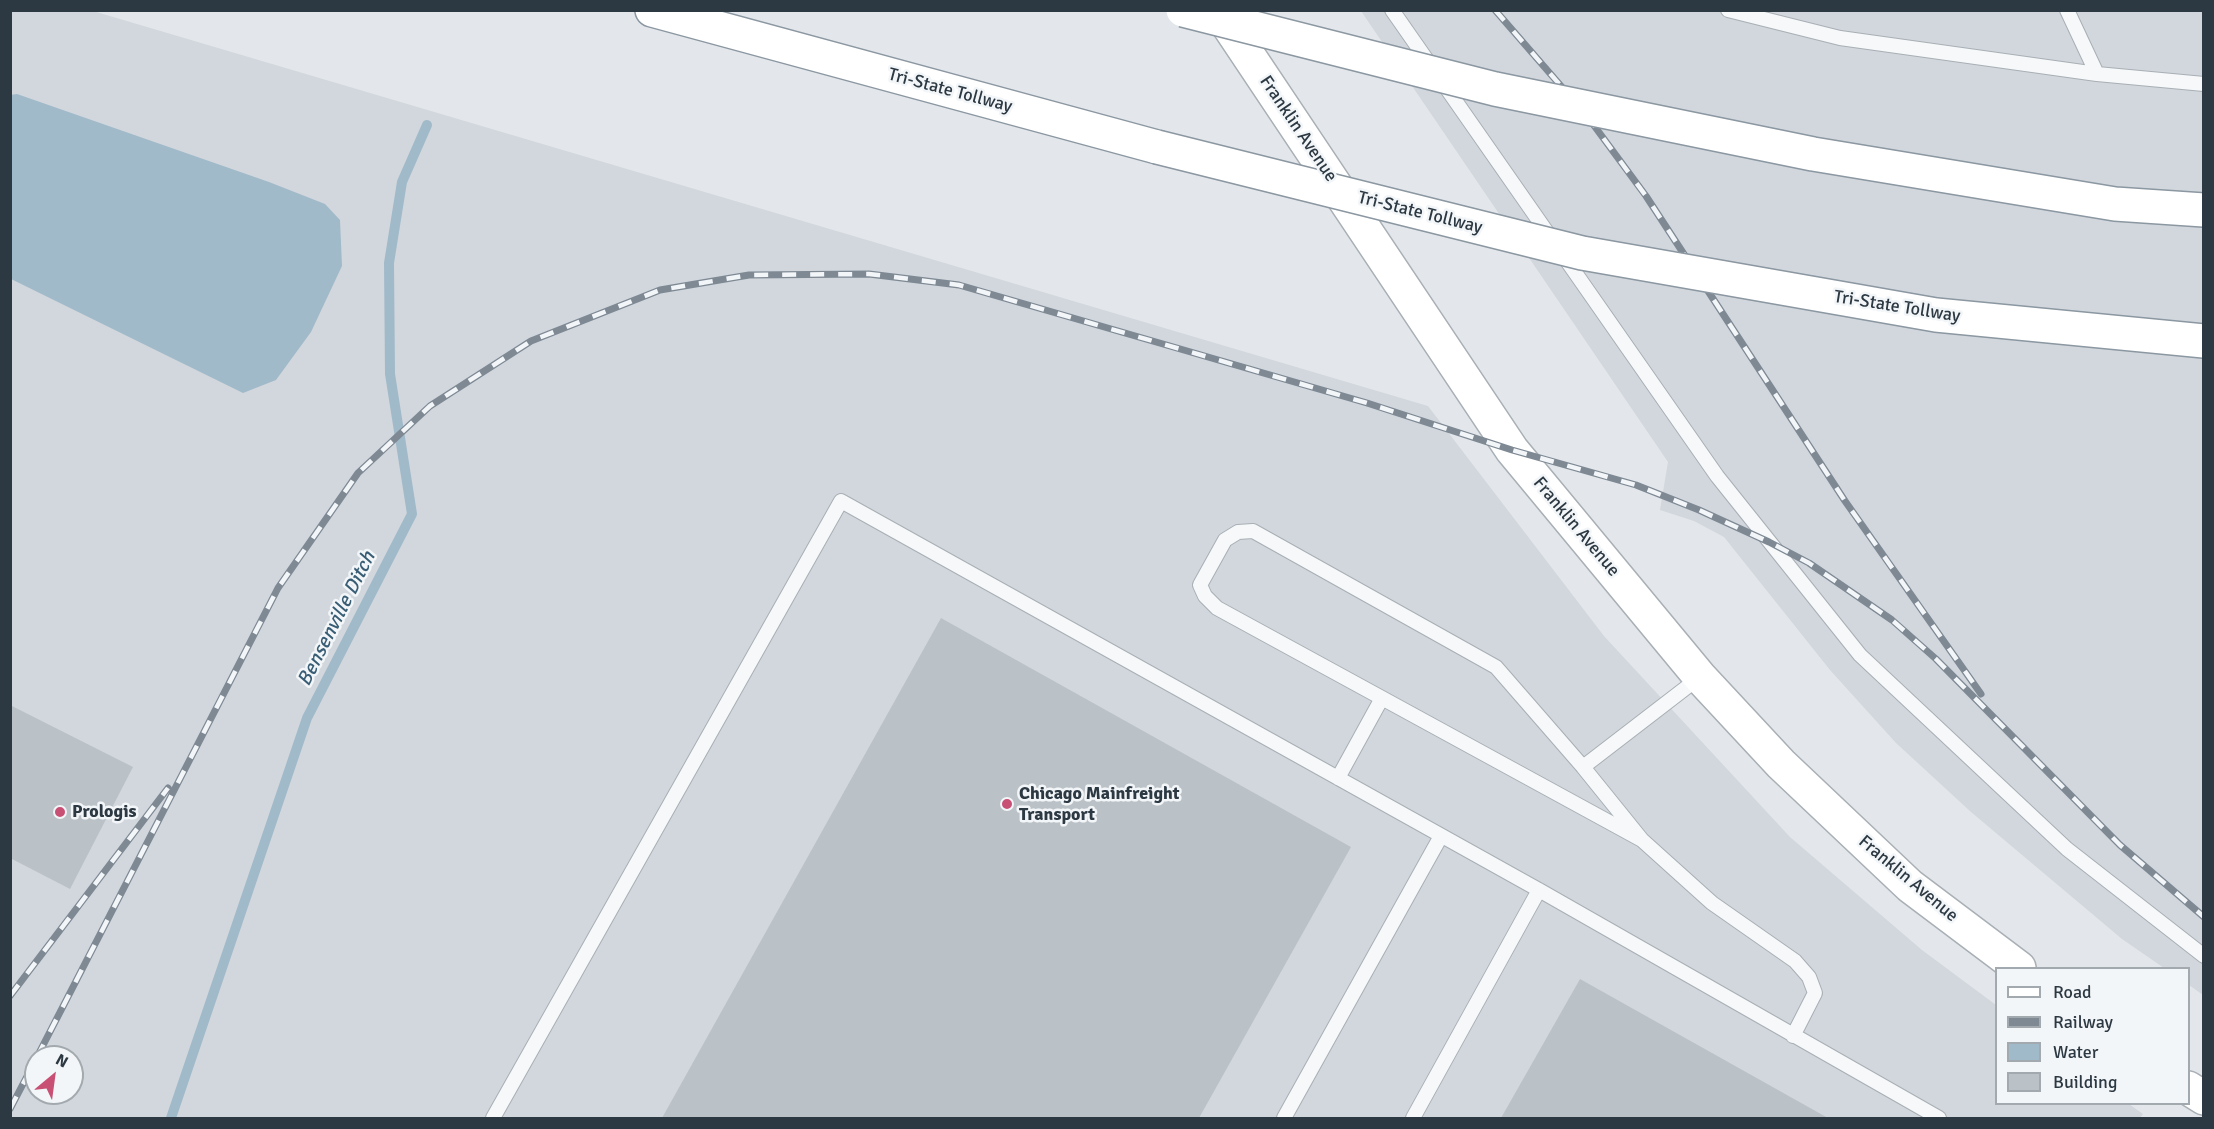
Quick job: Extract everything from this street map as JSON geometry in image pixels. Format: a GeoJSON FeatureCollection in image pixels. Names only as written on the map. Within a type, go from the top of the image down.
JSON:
{"type":"FeatureCollection","features":[{"type":"Feature","properties":{"kind":"main road","name":"Tri-State Tollway"},"geometry":{"type":"LineString","coordinates":[[652,10],[1157,147],[1582,254],[1936,315],[2204,340]]}},
{"type":"Feature","properties":{"kind":"main road"},"geometry":{"type":"LineString","coordinates":[[1183,10],[1495,89],[1812,154],[2115,204],[2204,210]]}},
{"type":"Feature","properties":{"kind":"main road","name":"Franklin Avenue"},"geometry":{"type":"LineString","coordinates":[[1218,10],[1512,450],[1700,676],[1781,764],[1910,886],[2016,967]]}},
{"type":"Feature","properties":{"kind":"main road"},"geometry":{"type":"LineString","coordinates":[[2190,1089],[2204,1098]]}},
{"type":"Feature","properties":{"kind":"lane"},"geometry":{"type":"LineString","coordinates":[[1392,10],[1718,476],[1860,655],[2067,849],[2204,956]]}},
{"type":"Feature","properties":{"kind":"lane"},"geometry":{"type":"LineString","coordinates":[[1728,10],[1840,38],[2097,74],[2204,84]]}},
{"type":"Feature","properties":{"kind":"lane"},"geometry":{"type":"LineString","coordinates":[[1770,10],[1815,33]]}},
{"type":"Feature","properties":{"kind":"lane"},"geometry":{"type":"LineString","coordinates":[[2067,10],[2097,74]]}},
{"type":"Feature","properties":{"kind":"lane"},"geometry":{"type":"LineString","coordinates":[[493,1119],[841,501],[1539,890],[1939,1119]]}},
{"type":"Feature","properties":{"kind":"lane"},"geometry":{"type":"LineString","coordinates":[[1642,840],[1217,608],[1205,596],[1200,585],[1225,540],[1238,532],[1253,531],[1496,667],[1642,840],[1712,903],[1795,961],[1809,977],[1815,993],[1793,1036]]}},
{"type":"Feature","properties":{"kind":"lane"},"geometry":{"type":"LineString","coordinates":[[1582,767],[1700,676]]}},
{"type":"Feature","properties":{"kind":"lane"},"geometry":{"type":"LineString","coordinates":[[1338,778],[1382,698]]}},
{"type":"Feature","properties":{"kind":"lane"},"geometry":{"type":"LineString","coordinates":[[1284,1119],[1441,836]]}},
{"type":"Feature","properties":{"kind":"lane"},"geometry":{"type":"LineString","coordinates":[[1413,1119],[1539,890]]}},
{"type":"Feature","properties":{"kind":"shaded area"},"geometry":{"type":"Polygon","coordinates":[[[10,11],[93,11],[1428,406],[1604,636],[1790,837],[1922,950],[1995,1004],[1995,1105],[2130,1105],[2143,1114],[2140,1118],[11,1118],[10,11]]]}},
{"type":"Feature","properties":{"kind":"shaded area"},"geometry":{"type":"Polygon","coordinates":[[[1361,11],[2203,11],[2203,995],[2190,986],[2190,967],[2163,967],[2122,939],[1971,812],[1896,743],[1830,670],[1724,537],[1694,521],[1660,510],[1668,462],[1361,11]]]}},
{"type":"Feature","properties":{"kind":"water"},"geometry":{"type":"Polygon","coordinates":[[[17,94],[269,182],[325,204],[340,220],[342,266],[311,332],[276,380],[243,393],[11,279],[10,95],[17,94]]]}},
{"type":"Feature","properties":{"kind":"building"},"geometry":{"type":"Polygon","coordinates":[[[941,618],[1351,847],[1199,1118],[662,1118],[941,618]]]}},
{"type":"Feature","properties":{"kind":"building","name":"Prologis"},"geometry":{"type":"Polygon","coordinates":[[[10,705],[133,767],[70,889],[10,858],[10,705]]]}},
{"type":"Feature","properties":{"kind":"building"},"geometry":{"type":"Polygon","coordinates":[[[1580,979],[1828,1118],[1501,1118],[1580,979]]]}},
{"type":"Feature","properties":{"kind":"waterway","name":"Bensenville Ditch"},"geometry":{"type":"LineString","coordinates":[[171,1118],[307,718],[412,514],[390,374],[389,263],[402,182],[427,125]]}},
{"type":"Feature","properties":{"kind":"railway"},"geometry":{"type":"LineString","coordinates":[[1495,10],[1587,116],[1646,196],[1845,501],[1981,694]]}},
{"type":"Feature","properties":{"kind":"railway"},"geometry":{"type":"LineString","coordinates":[[43,1045],[278,588],[358,473],[430,406],[531,341],[660,290],[749,275],[869,274],[959,285],[1367,403],[1512,450],[1636,485],[1699,510],[1809,563],[1892,620],[1936,659],[2120,845],[2204,917]]}},
{"type":"Feature","properties":{"kind":"railway"},"geometry":{"type":"LineString","coordinates":[[10,996],[168,788]]}},
{"type":"Feature","properties":{"kind":"railway"},"geometry":{"type":"LineString","coordinates":[[10,1109],[24,1082]]}},
{"type":"Feature","properties":{"kind":"place","name":"Chicago Mainfreight Transport"},"geometry":{"type":"Point","coordinates":[1007,804]}},
{"type":"Feature","properties":{"kind":"place","name":"Prologis"},"geometry":{"type":"Point","coordinates":[60,812]}}]}
